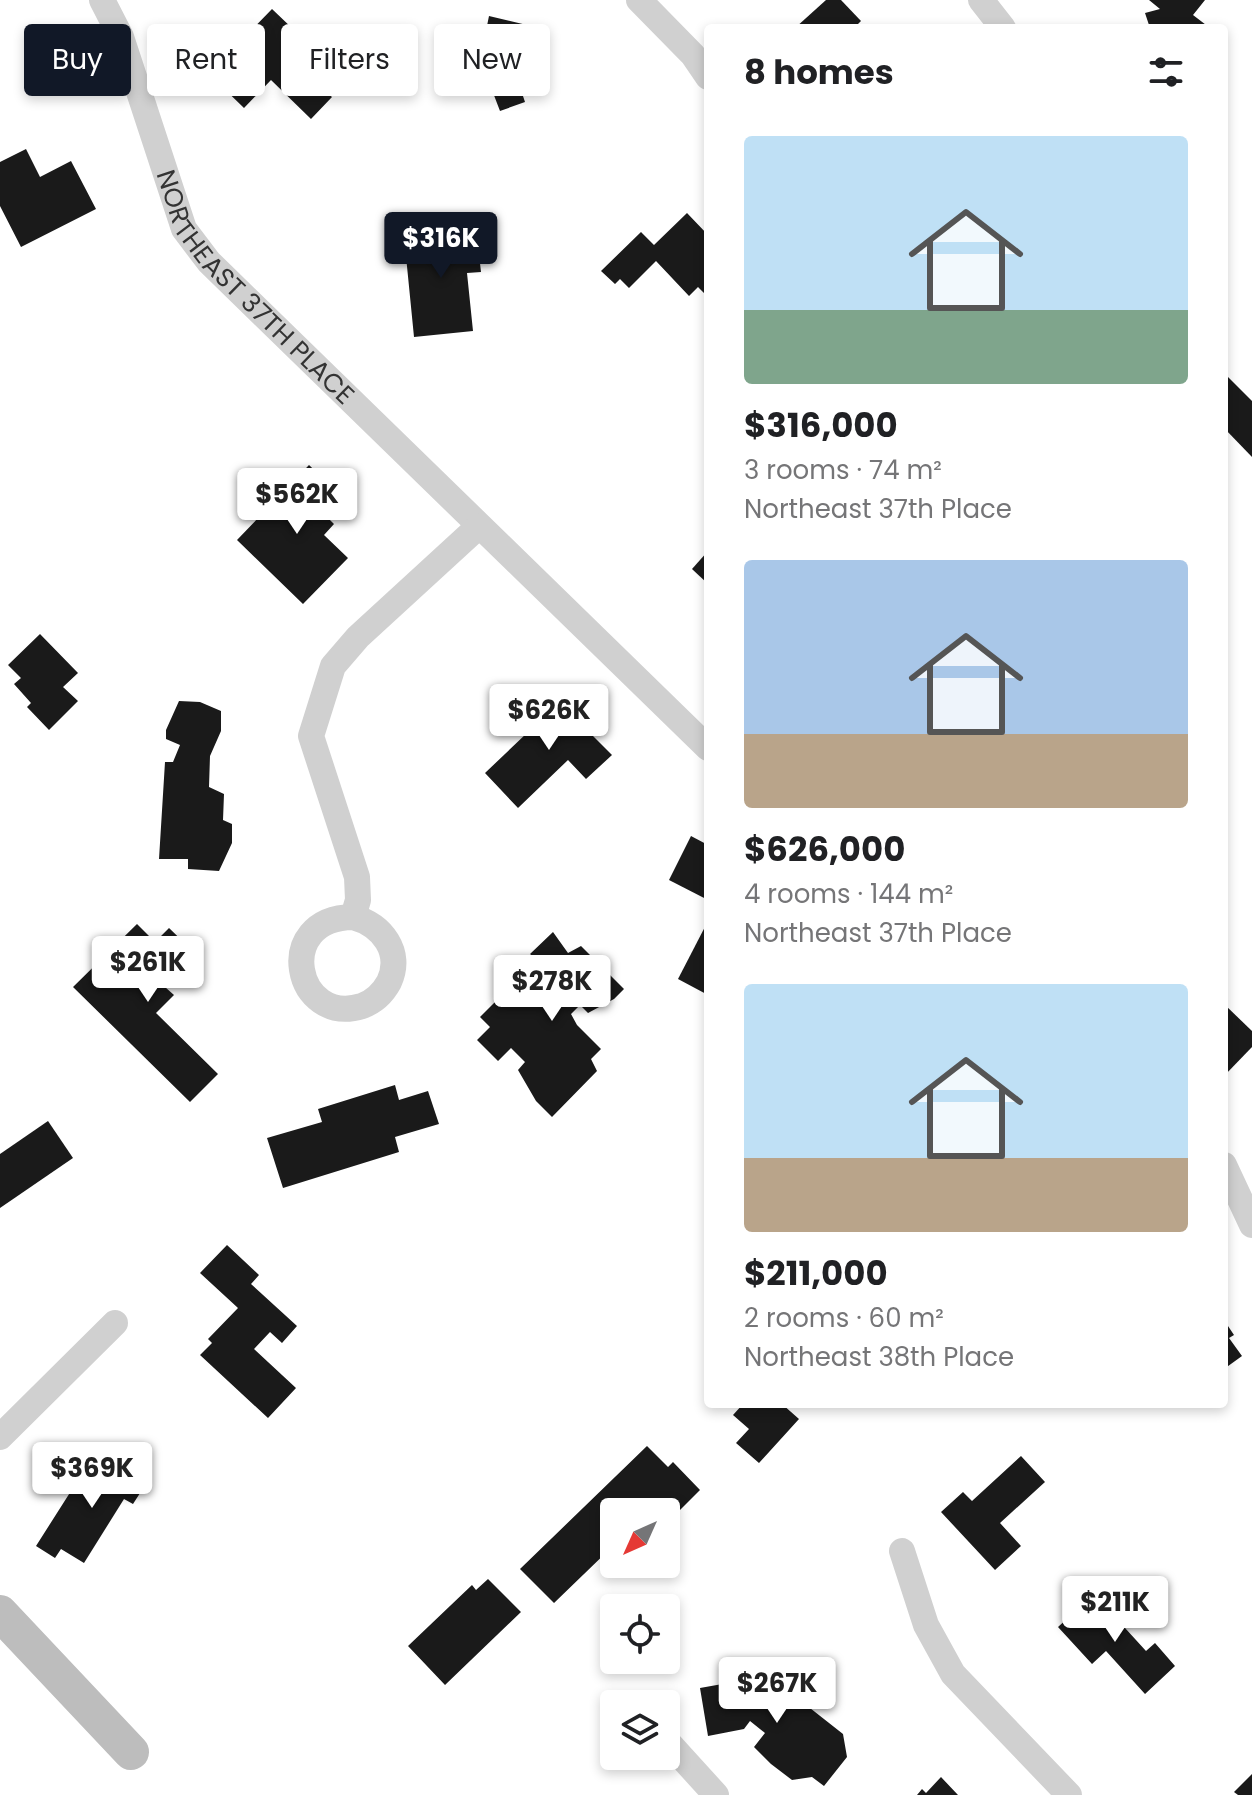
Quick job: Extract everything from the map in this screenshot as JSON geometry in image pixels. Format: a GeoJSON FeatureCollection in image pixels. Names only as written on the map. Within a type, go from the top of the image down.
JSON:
{"type":"FeatureCollection","features":[{"type":"Feature","properties":{"kind":"street","name":"NORTHEAST 37TH PLACE"},"geometry":{"type":"LineString","coordinates":[[102,0],[121,37],[184,229],[209,262],[704,744]]}},
{"type":"Feature","properties":{"kind":"street"},"geometry":{"type":"LineString","coordinates":[[639,0],[693,55],[704,71]]}},
{"type":"Feature","properties":{"kind":"street"},"geometry":{"type":"LineString","coordinates":[[981,0],[1000,24]]}},
{"type":"Feature","properties":{"kind":"street"},"geometry":{"type":"LineString","coordinates":[[353,917],[358,900],[357,877],[311,736],[333,666],[358,637],[479,526]]}},
{"type":"Feature","properties":{"kind":"street"},"geometry":{"type":"LineString","coordinates":[[1228,1174],[1252,1225]]}},
{"type":"Feature","properties":{"kind":"street"},"geometry":{"type":"LineString","coordinates":[[0,1437],[115,1323]]}},
{"type":"Feature","properties":{"kind":"street"},"geometry":{"type":"LineString","coordinates":[[902,1551],[926,1625],[953,1674],[1069,1795]]}},
{"type":"Feature","properties":{"kind":"street"},"geometry":{"type":"LineString","coordinates":[[0,1613],[131,1752]]}},
{"type":"Feature","properties":{"kind":"street"},"geometry":{"type":"LineString","coordinates":[[680,1755],[716,1795]]}},
{"type":"Feature","properties":{"kind":"building"},"geometry":{"type":"Polygon","coordinates":[[[826,0],[841,0],[861,21],[858,24],[799,24],[826,0]]]}},
{"type":"Feature","properties":{"kind":"building"},"geometry":{"type":"Polygon","coordinates":[[[1149,0],[1205,0],[1193,15],[1205,24],[1149,24],[1145,13],[1160,9],[1149,0]]]}},
{"type":"Feature","properties":{"kind":"building"},"geometry":{"type":"Polygon","coordinates":[[[272,9],[288,24],[281,24],[281,90],[271,80],[265,86],[265,24],[257,24],[272,9]]]}},
{"type":"Feature","properties":{"kind":"building"},"geometry":{"type":"Polygon","coordinates":[[[489,16],[523,24],[487,24],[489,16]]]}},
{"type":"Feature","properties":{"kind":"building"},"geometry":{"type":"Polygon","coordinates":[[[232,96],[256,96],[244,108],[232,96]]]}},
{"type":"Feature","properties":{"kind":"building"},"geometry":{"type":"Polygon","coordinates":[[[287,96],[332,97],[311,119],[287,96]]]}},
{"type":"Feature","properties":{"kind":"building"},"geometry":{"type":"Polygon","coordinates":[[[494,96],[523,96],[525,102],[500,111],[494,96]]]}},
{"type":"Feature","properties":{"kind":"building"},"geometry":{"type":"Polygon","coordinates":[[[26,149],[40,177],[71,161],[96,209],[21,247],[0,206],[0,162],[26,149]]]}},
{"type":"Feature","properties":{"kind":"building"},"geometry":{"type":"Polygon","coordinates":[[[687,213],[704,231],[704,293],[698,287],[689,296],[656,261],[629,288],[620,279],[615,284],[601,271],[641,232],[654,245],[687,213]]]}},
{"type":"Feature","properties":{"kind":"building"},"geometry":{"type":"Polygon","coordinates":[[[476,228],[481,272],[467,273],[473,331],[414,337],[404,236],[476,228]]]}},
{"type":"Feature","properties":{"kind":"building"},"geometry":{"type":"Polygon","coordinates":[[[1228,377],[1252,401],[1252,457],[1228,432],[1228,377]]]}},
{"type":"Feature","properties":{"kind":"building"},"geometry":{"type":"Polygon","coordinates":[[[309,465],[341,496],[324,514],[334,524],[324,535],[348,558],[303,604],[237,540],[309,465]]]}},
{"type":"Feature","properties":{"kind":"building"},"geometry":{"type":"Polygon","coordinates":[[[704,556],[704,580],[692,569],[704,556]]]}},
{"type":"Feature","properties":{"kind":"building"},"geometry":{"type":"Polygon","coordinates":[[[40,634],[78,673],[63,687],[78,701],[49,730],[27,707],[31,703],[14,684],[21,678],[8,665],[40,634]]]}},
{"type":"Feature","properties":{"kind":"building"},"geometry":{"type":"Polygon","coordinates":[[[567,695],[599,729],[592,735],[612,755],[586,779],[568,760],[518,808],[485,773],[567,695]]]}},
{"type":"Feature","properties":{"kind":"building"},"geometry":{"type":"Polygon","coordinates":[[[179,701],[200,702],[221,711],[221,731],[210,756],[209,787],[224,794],[223,820],[232,824],[232,843],[219,871],[188,869],[188,859],[159,859],[165,762],[173,762],[180,745],[166,739],[166,730],[179,701]]]}},
{"type":"Feature","properties":{"kind":"building"},"geometry":{"type":"Polygon","coordinates":[[[691,836],[704,843],[704,898],[669,880],[691,836]]]}},
{"type":"Feature","properties":{"kind":"building"},"geometry":{"type":"Polygon","coordinates":[[[137,924],[155,942],[169,928],[200,958],[180,979],[177,975],[165,987],[174,995],[156,1013],[218,1074],[190,1102],[73,987],[137,924]]]}},
{"type":"Feature","properties":{"kind":"building"},"geometry":{"type":"Polygon","coordinates":[[[704,929],[704,993],[678,979],[704,929]]]}},
{"type":"Feature","properties":{"kind":"building"},"geometry":{"type":"Polygon","coordinates":[[[553,932],[568,953],[581,946],[624,989],[614,999],[588,1013],[580,1005],[571,1014],[577,1025],[601,1049],[591,1059],[597,1071],[552,1117],[536,1101],[518,1070],[525,1062],[511,1048],[498,1061],[477,1040],[490,1027],[480,1017],[507,990],[521,1004],[537,993],[527,976],[540,963],[530,954],[553,932]]]}},
{"type":"Feature","properties":{"kind":"building"},"geometry":{"type":"Polygon","coordinates":[[[1228,1008],[1252,1031],[1252,1047],[1228,1072],[1228,1008]]]}},
{"type":"Feature","properties":{"kind":"building"},"geometry":{"type":"Polygon","coordinates":[[[395,1085],[399,1100],[428,1091],[439,1124],[395,1137],[399,1152],[283,1188],[267,1138],[322,1122],[318,1109],[395,1085]]]}},
{"type":"Feature","properties":{"kind":"building"},"geometry":{"type":"Polygon","coordinates":[[[48,1121],[73,1158],[0,1208],[0,1154],[48,1121]]]}},
{"type":"Feature","properties":{"kind":"building"},"geometry":{"type":"Polygon","coordinates":[[[227,1245],[259,1275],[251,1284],[297,1326],[282,1343],[270,1332],[254,1349],[296,1388],[268,1418],[200,1355],[212,1343],[208,1339],[238,1308],[200,1273],[227,1245]]]}},
{"type":"Feature","properties":{"kind":"building"},"geometry":{"type":"Polygon","coordinates":[[[1228,1326],[1234,1335],[1229,1338],[1242,1356],[1228,1366],[1228,1326]]]}},
{"type":"Feature","properties":{"kind":"building"},"geometry":{"type":"Polygon","coordinates":[[[739,1408],[787,1408],[799,1419],[759,1463],[736,1443],[749,1429],[733,1415],[739,1408]]]}},
{"type":"Feature","properties":{"kind":"building"},"geometry":{"type":"Polygon","coordinates":[[[647,1446],[668,1467],[673,1462],[700,1490],[680,1510],[680,1498],[600,1498],[600,1559],[554,1603],[520,1569],[647,1446]]]}},
{"type":"Feature","properties":{"kind":"building"},"geometry":{"type":"Polygon","coordinates":[[[1021,1456],[1045,1482],[1000,1523],[1021,1546],[995,1570],[941,1512],[963,1492],[972,1501],[1021,1456]]]}},
{"type":"Feature","properties":{"kind":"building"},"geometry":{"type":"Polygon","coordinates":[[[120,1457],[151,1476],[133,1504],[124,1499],[84,1563],[61,1549],[55,1558],[36,1546],[85,1469],[105,1482],[120,1457]]]}},
{"type":"Feature","properties":{"kind":"building"},"geometry":{"type":"Polygon","coordinates":[[[488,1579],[521,1612],[445,1685],[408,1646],[472,1585],[476,1590],[488,1579]]]}},
{"type":"Feature","properties":{"kind":"building"},"geometry":{"type":"Polygon","coordinates":[[[1094,1594],[1146,1651],[1155,1643],[1175,1666],[1145,1694],[1106,1651],[1092,1664],[1058,1627],[1094,1594]]]}},
{"type":"Feature","properties":{"kind":"building"},"geometry":{"type":"Polygon","coordinates":[[[766,1666],[795,1689],[796,1697],[843,1734],[847,1757],[824,1786],[812,1777],[792,1780],[771,1764],[754,1747],[765,1733],[750,1721],[744,1729],[708,1736],[700,1688],[756,1678],[766,1666]]]}},
{"type":"Feature","properties":{"kind":"building"},"geometry":{"type":"Polygon","coordinates":[[[1252,1774],[1252,1795],[1234,1792],[1252,1774]]]}},
{"type":"Feature","properties":{"kind":"building"},"geometry":{"type":"Polygon","coordinates":[[[941,1777],[958,1795],[917,1795],[922,1789],[926,1793],[941,1777]]]}}]}
